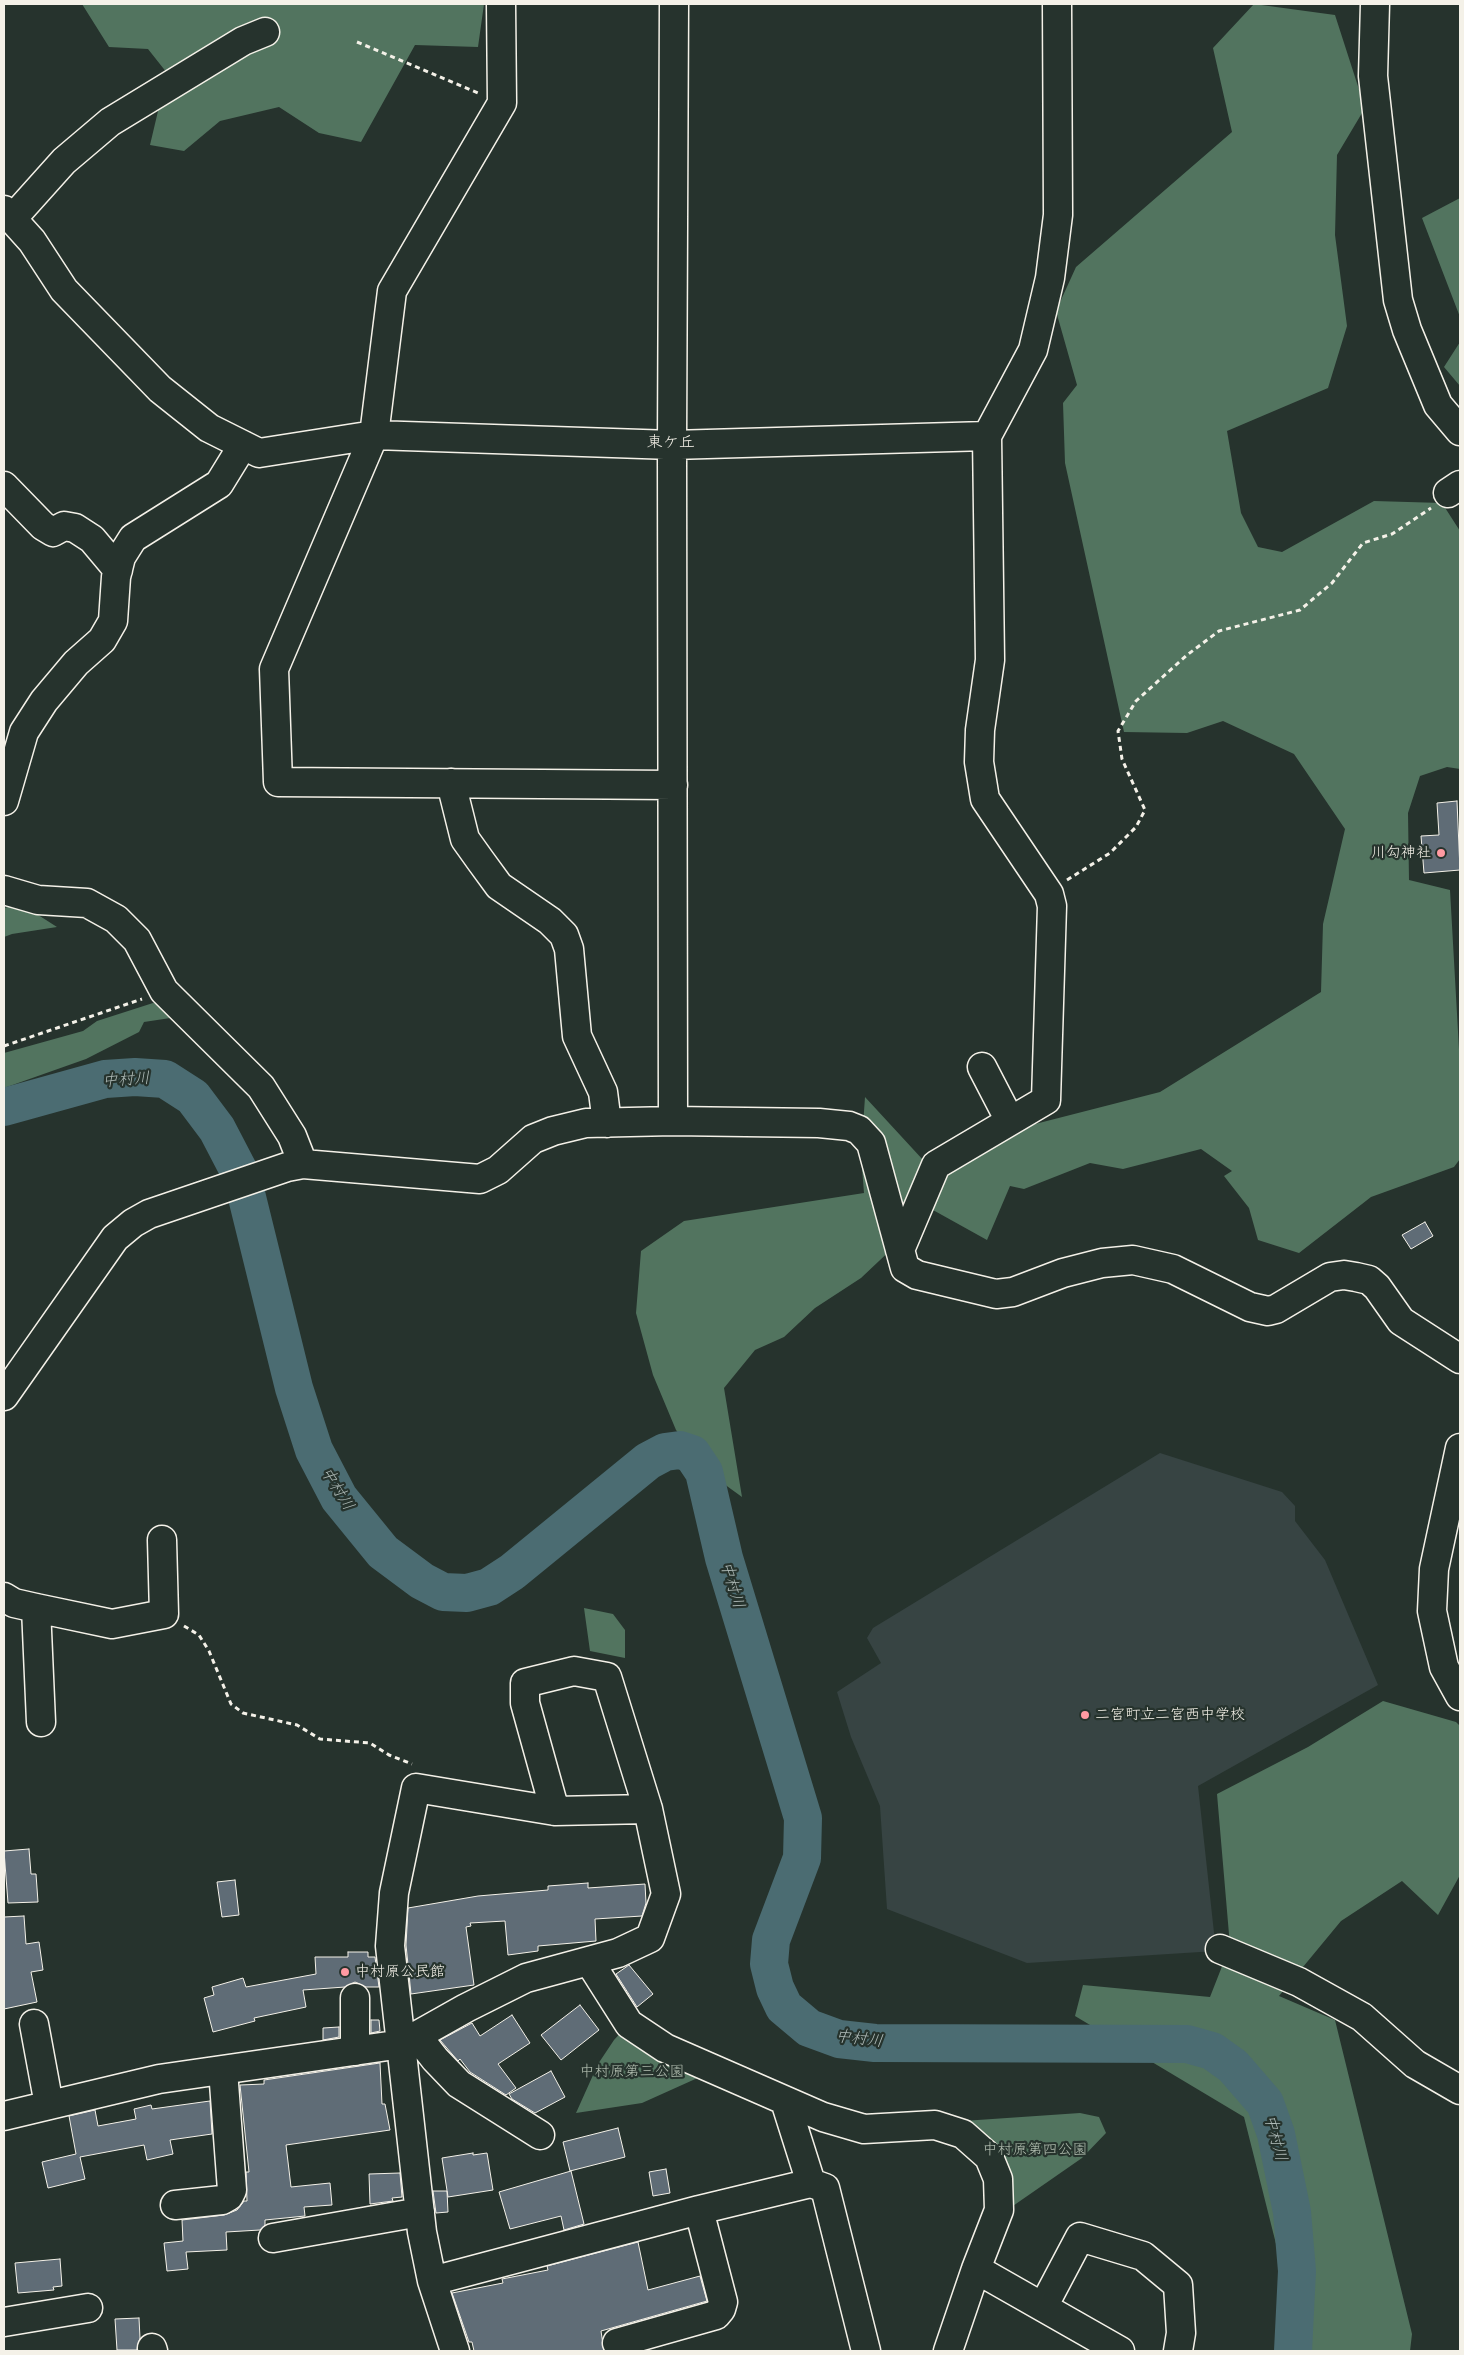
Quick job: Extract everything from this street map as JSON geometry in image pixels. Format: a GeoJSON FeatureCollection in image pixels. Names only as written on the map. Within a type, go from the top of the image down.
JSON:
{"type":"FeatureCollection","features":[{"type":"Feature","properties":{"kind":"street"},"geometry":{"type":"LineString","coordinates":[[501,4],[502,103],[392,291],[374,435],[274,669],[278,782],[673,785]]}},
{"type":"Feature","properties":{"kind":"street"},"geometry":{"type":"LineString","coordinates":[[673,1121],[672,445],[674,4]]}},
{"type":"Feature","properties":{"kind":"street"},"geometry":{"type":"LineString","coordinates":[[900,1250],[936,1165],[1046,1100],[1053,912],[1049,894],[985,799],[981,777],[980,730],[990,660],[987,436],[1033,350],[1050,278],[1058,215],[1057,4]]}},
{"type":"Feature","properties":{"kind":"street"},"geometry":{"type":"LineString","coordinates":[[1375,4],[1373,76],[1398,300],[1407,330],[1438,405],[1460,431]]}},
{"type":"Feature","properties":{"kind":"street"},"geometry":{"type":"LineString","coordinates":[[265,32],[243,41],[110,122],[64,161],[8,215],[32,241],[64,290],[160,389],[209,428],[259,453],[374,435],[672,445],[987,436]]}},
{"type":"Feature","properties":{"kind":"street"},"geometry":{"type":"LineString","coordinates":[[4,800],[24,732],[44,701],[76,663],[102,640],[113,621],[118,570],[121,557],[132,538],[219,484],[244,446]]}},
{"type":"Feature","properties":{"kind":"street"},"geometry":{"type":"LineString","coordinates":[[4,486],[43,526],[53,532],[64,526],[75,528],[92,539],[118,570]]}},
{"type":"Feature","properties":{"kind":"street"},"geometry":{"type":"LineString","coordinates":[[451,783],[465,839],[499,886],[550,921],[564,935],[569,949],[577,1036],[603,1092],[607,1123]]}},
{"type":"Feature","properties":{"kind":"street"},"geometry":{"type":"LineString","coordinates":[[4,890],[38,900],[87,903],[116,919],[136,940],[164,991],[261,1087],[292,1136],[295,1166]]}},
{"type":"Feature","properties":{"kind":"street"},"geometry":{"type":"LineString","coordinates":[[982,1066],[1010,1121]]}},
{"type":"Feature","properties":{"kind":"street"},"geometry":{"type":"LineString","coordinates":[[4,1396],[114,1238],[132,1223],[149,1214],[210,1192],[295,1166],[480,1179],[498,1170],[533,1139],[553,1131],[586,1123],[673,1121],[837,1124],[859,1130],[872,1143],[905,1268],[917,1275],[996,1294],[1013,1292],[1063,1273],[1102,1263],[1133,1260],[1150,1262],[1173,1269],[1250,1307],[1268,1311],[1276,1309],[1330,1277],[1344,1275],[1369,1280],[1378,1286],[1402,1321],[1460,1359]]}},
{"type":"Feature","properties":{"kind":"street"},"geometry":{"type":"LineString","coordinates":[[1460,1448],[1434,1569],[1432,1612],[1444,1667],[1460,1696]]}},
{"type":"Feature","properties":{"kind":"street"},"geometry":{"type":"LineString","coordinates":[[4,1597],[14,1603],[112,1624],[164,1614],[162,1540]]}},
{"type":"Feature","properties":{"kind":"street"},"geometry":{"type":"LineString","coordinates":[[36,1608],[41,1722]]}},
{"type":"Feature","properties":{"kind":"street"},"geometry":{"type":"LineString","coordinates":[[4,2116],[159,2079],[355,2051],[410,2040],[466,2008],[526,1978],[618,1953],[650,1938],[666,1894],[648,1808],[607,1677],[574,1671],[525,1683],[525,1703],[555,1811]]}},
{"type":"Feature","properties":{"kind":"street"},"geometry":{"type":"LineString","coordinates":[[455,2351],[432,2281],[420,2212],[410,2040],[390,1946],[394,1892],[416,1788],[555,1811],[648,1808]]}},
{"type":"Feature","properties":{"kind":"street"},"geometry":{"type":"LineString","coordinates":[[1220,1949],[1299,1982],[1362,2017],[1415,2064],[1460,2090]]}},
{"type":"Feature","properties":{"kind":"street"},"geometry":{"type":"LineString","coordinates":[[589,1961],[629,2024],[665,2048],[824,2117],[864,2129],[935,2126],[963,2134],[989,2157],[998,2179],[999,2210],[976,2269],[948,2351]]}},
{"type":"Feature","properties":{"kind":"street"},"geometry":{"type":"LineString","coordinates":[[355,1998],[355,2051]]}},
{"type":"Feature","properties":{"kind":"street"},"geometry":{"type":"LineString","coordinates":[[34,2024],[49,2105]]}},
{"type":"Feature","properties":{"kind":"street"},"geometry":{"type":"LineString","coordinates":[[410,2040],[435,2059],[459,2084],[540,2135]]}},
{"type":"Feature","properties":{"kind":"street"},"geometry":{"type":"LineString","coordinates":[[175,2205],[222,2200],[229,2196],[232,2190],[223,2070]]}},
{"type":"Feature","properties":{"kind":"street"},"geometry":{"type":"LineString","coordinates":[[786,2101],[811,2183]]}},
{"type":"Feature","properties":{"kind":"street"},"geometry":{"type":"LineString","coordinates":[[432,2281],[699,2210],[811,2183],[825,2188],[866,2351]]}},
{"type":"Feature","properties":{"kind":"street"},"geometry":{"type":"LineString","coordinates":[[617,2343],[716,2315],[721,2308],[723,2302],[699,2210]]}},
{"type":"Feature","properties":{"kind":"street"},"geometry":{"type":"LineString","coordinates":[[273,2238],[420,2212]]}},
{"type":"Feature","properties":{"kind":"street"},"geometry":{"type":"LineString","coordinates":[[1043,2307],[1080,2237],[1143,2256],[1178,2285],[1181,2333],[1178,2351]]}},
{"type":"Feature","properties":{"kind":"street"},"geometry":{"type":"LineString","coordinates":[[976,2269],[1120,2351]]}},
{"type":"Feature","properties":{"kind":"street"},"geometry":{"type":"LineString","coordinates":[[4,2322],[88,2308]]}},
{"type":"Feature","properties":{"kind":"path"},"geometry":{"type":"LineString","coordinates":[[357,42],[502,103]]}},
{"type":"Feature","properties":{"kind":"path"},"geometry":{"type":"LineString","coordinates":[[1049,894],[1110,853],[1136,827],[1145,810],[1122,759],[1118,731],[1136,701],[1187,655],[1219,631],[1300,610],[1332,583],[1363,543],[1392,534],[1425,513],[1454,489]]}},
{"type":"Feature","properties":{"kind":"path"},"geometry":{"type":"LineString","coordinates":[[4,1046],[164,991]]}},
{"type":"Feature","properties":{"kind":"path"},"geometry":{"type":"LineString","coordinates":[[164,1614],[199,1635],[209,1650],[231,1704],[244,1713],[297,1725],[320,1740],[370,1743],[389,1755],[412,1764],[416,1788]]}},
{"type":"Feature","properties":{"kind":"shaded area","name":"二宮町立二宮西中学校"},"geometry":{"type":"Polygon","coordinates":[[[1160,1453],[1282,1492],[1295,1506],[1295,1521],[1325,1560],[1378,1685],[1198,1786],[1216,1951],[1027,1963],[887,1909],[880,1806],[851,1737],[837,1692],[881,1663],[867,1638],[873,1628],[1160,1453]]]}},
{"type":"Feature","properties":{"kind":"green space"},"geometry":{"type":"Polygon","coordinates":[[[82,4],[484,4],[478,47],[415,45],[361,142],[319,133],[279,107],[220,121],[184,151],[150,145],[167,73],[148,49],[109,47],[82,4]]]}},
{"type":"Feature","properties":{"kind":"green space"},"geometry":{"type":"Polygon","coordinates":[[[1254,4],[1335,15],[1365,108],[1337,155],[1335,235],[1347,326],[1328,388],[1227,431],[1241,513],[1258,547],[1282,552],[1374,501],[1442,503],[1460,531],[1460,769],[1447,767],[1420,776],[1408,813],[1409,880],[1450,890],[1460,1067],[1460,1159],[1454,1167],[1371,1197],[1299,1253],[1258,1240],[1249,1208],[1224,1176],[1232,1171],[1201,1149],[1123,1169],[1090,1163],[1024,1189],[1010,1186],[987,1240],[933,1210],[861,1278],[815,1308],[784,1337],[755,1350],[724,1388],[742,1497],[713,1476],[676,1430],[653,1375],[636,1313],[641,1251],[684,1221],[864,1193],[861,1155],[865,1097],[924,1161],[1000,1133],[1160,1092],[1321,992],[1323,924],[1345,829],[1294,754],[1223,721],[1187,733],[1124,732],[1065,463],[1063,403],[1077,385],[1056,311],[1076,267],[1232,132],[1213,48],[1254,4]]]}},
{"type":"Feature","properties":{"kind":"green space"},"geometry":{"type":"Polygon","coordinates":[[[1460,198],[1460,317],[1422,218],[1460,198]]]}},
{"type":"Feature","properties":{"kind":"green space"},"geometry":{"type":"Polygon","coordinates":[[[1460,342],[1460,386],[1444,367],[1460,342]]]}},
{"type":"Feature","properties":{"kind":"green space"},"geometry":{"type":"Polygon","coordinates":[[[21,904],[57,927],[4,937],[4,908],[21,904]]]}},
{"type":"Feature","properties":{"kind":"green space"},"geometry":{"type":"Polygon","coordinates":[[[153,1003],[169,1005],[177,1017],[144,1022],[139,1032],[86,1059],[4,1088],[4,1053],[83,1031],[97,1021],[153,1003]]]}},
{"type":"Feature","properties":{"kind":"green space"},"geometry":{"type":"Polygon","coordinates":[[[584,1608],[613,1614],[625,1630],[625,1658],[590,1651],[584,1608]]]}},
{"type":"Feature","properties":{"kind":"green space"},"geometry":{"type":"Polygon","coordinates":[[[1383,1701],[1456,1722],[1460,1726],[1460,1875],[1438,1915],[1402,1881],[1341,1921],[1279,1996],[1335,2020],[1412,2334],[1410,2351],[1303,2351],[1244,2117],[1075,2016],[1083,1985],[1210,1997],[1230,1946],[1217,1794],[1308,1747],[1383,1701]]]}},
{"type":"Feature","properties":{"kind":"green space","name":"中村原第三公園"},"geometry":{"type":"Polygon","coordinates":[[[625,2028],[702,2076],[642,2103],[576,2113],[598,2064],[614,2040],[625,2028]]]}},
{"type":"Feature","properties":{"kind":"green space","name":"中村原第四公園"},"geometry":{"type":"Polygon","coordinates":[[[1080,2113],[1099,2117],[1106,2133],[1082,2158],[1010,2208],[963,2121],[1080,2113]]]}},
{"type":"Feature","properties":{"kind":"building","name":"川勾神社"},"geometry":{"type":"Polygon","coordinates":[[[1457,801],[1460,870],[1424,873],[1421,836],[1439,835],[1437,803],[1457,801]]]}},
{"type":"Feature","properties":{"kind":"building"},"geometry":{"type":"Polygon","coordinates":[[[1425,1222],[1433,1236],[1411,1249],[1402,1235],[1425,1222]]]}},
{"type":"Feature","properties":{"kind":"building"},"geometry":{"type":"Polygon","coordinates":[[[29,1849],[31,1874],[36,1874],[38,1902],[8,1903],[4,1851],[29,1849]]]}},
{"type":"Feature","properties":{"kind":"building"},"geometry":{"type":"Polygon","coordinates":[[[235,1880],[239,1915],[222,1917],[217,1882],[235,1880]]]}},
{"type":"Feature","properties":{"kind":"building"},"geometry":{"type":"Polygon","coordinates":[[[588,1883],[588,1888],[645,1884],[646,1903],[642,1916],[595,1919],[596,1941],[538,1946],[538,1951],[508,1955],[505,1921],[470,1923],[471,1926],[466,1927],[474,1985],[411,1994],[406,1945],[408,1908],[478,1896],[548,1890],[548,1886],[588,1883]]]}},
{"type":"Feature","properties":{"kind":"building"},"geometry":{"type":"Polygon","coordinates":[[[24,1916],[26,1944],[39,1942],[43,1970],[31,1972],[37,2002],[4,2009],[4,1917],[24,1916]]]}},
{"type":"Feature","properties":{"kind":"building"},"geometry":{"type":"Polygon","coordinates":[[[348,1952],[368,1952],[368,1957],[375,1957],[379,1987],[366,1987],[355,1982],[345,1987],[303,1990],[306,2007],[254,2018],[255,2021],[213,2032],[204,1998],[214,1995],[212,1987],[243,1978],[246,1987],[316,1974],[315,1957],[348,1957],[348,1952]]]}},
{"type":"Feature","properties":{"kind":"building"},"geometry":{"type":"Polygon","coordinates":[[[629,1965],[653,1994],[637,2007],[616,1974],[629,1965]]]}},
{"type":"Feature","properties":{"kind":"building"},"geometry":{"type":"Polygon","coordinates":[[[580,2005],[599,2030],[561,2060],[541,2035],[580,2005]]]}},
{"type":"Feature","properties":{"kind":"building"},"geometry":{"type":"Polygon","coordinates":[[[512,2015],[530,2043],[498,2064],[516,2088],[506,2095],[470,2072],[460,2059],[458,2061],[440,2040],[472,2023],[480,2036],[512,2015]]]}},
{"type":"Feature","properties":{"kind":"building"},"geometry":{"type":"Polygon","coordinates":[[[371,2020],[379,2020],[380,2031],[371,2033],[371,2020]]]}},
{"type":"Feature","properties":{"kind":"building"},"geometry":{"type":"Polygon","coordinates":[[[339,2027],[339,2037],[323,2040],[323,2028],[339,2027]]]}},
{"type":"Feature","properties":{"kind":"building"},"geometry":{"type":"Polygon","coordinates":[[[380,2063],[382,2104],[385,2104],[390,2130],[286,2145],[291,2187],[330,2183],[332,2205],[304,2207],[305,2216],[265,2220],[265,2225],[260,2230],[226,2232],[227,2250],[186,2252],[188,2269],[167,2271],[164,2243],[183,2241],[182,2220],[224,2215],[237,2210],[244,2201],[247,2201],[246,2172],[249,2172],[240,2085],[264,2084],[264,2080],[380,2063]]]}},
{"type":"Feature","properties":{"kind":"building"},"geometry":{"type":"Polygon","coordinates":[[[551,2071],[565,2097],[535,2113],[512,2099],[509,2094],[551,2071]]]}},
{"type":"Feature","properties":{"kind":"building"},"geometry":{"type":"Polygon","coordinates":[[[210,2101],[212,2134],[170,2140],[173,2154],[147,2160],[144,2145],[80,2157],[85,2179],[48,2188],[42,2162],[76,2154],[69,2116],[95,2110],[98,2126],[136,2119],[134,2109],[151,2105],[152,2109],[210,2101]]]}},
{"type":"Feature","properties":{"kind":"building"},"geometry":{"type":"Polygon","coordinates":[[[618,2128],[625,2157],[570,2171],[563,2142],[618,2128]]]}},
{"type":"Feature","properties":{"kind":"building"},"geometry":{"type":"Polygon","coordinates":[[[473,2153],[473,2155],[487,2153],[493,2190],[448,2197],[442,2158],[473,2153]]]}},
{"type":"Feature","properties":{"kind":"building"},"geometry":{"type":"Polygon","coordinates":[[[666,2169],[670,2193],[653,2196],[649,2172],[666,2169]]]}},
{"type":"Feature","properties":{"kind":"building"},"geometry":{"type":"Polygon","coordinates":[[[571,2171],[584,2224],[564,2230],[561,2216],[510,2229],[499,2192],[571,2171]]]}},
{"type":"Feature","properties":{"kind":"building"},"geometry":{"type":"Polygon","coordinates":[[[400,2173],[402,2197],[392,2198],[393,2201],[370,2204],[369,2174],[400,2173]]]}},
{"type":"Feature","properties":{"kind":"building"},"geometry":{"type":"Polygon","coordinates":[[[433,2191],[447,2191],[448,2212],[436,2213],[433,2191]]]}},
{"type":"Feature","properties":{"kind":"building"},"geometry":{"type":"Polygon","coordinates":[[[638,2242],[648,2290],[700,2276],[707,2301],[601,2331],[604,2351],[474,2351],[452,2293],[503,2283],[502,2279],[548,2270],[547,2266],[638,2242]]]}},
{"type":"Feature","properties":{"kind":"building"},"geometry":{"type":"Polygon","coordinates":[[[60,2259],[62,2286],[53,2287],[54,2290],[18,2293],[15,2263],[60,2259]]]}},
{"type":"Feature","properties":{"kind":"building"},"geometry":{"type":"Polygon","coordinates":[[[139,2318],[140,2338],[137,2350],[117,2350],[115,2319],[139,2318]]]}},
{"type":"Feature","properties":{"kind":"waterway","name":"中村川"},"geometry":{"type":"LineString","coordinates":[[4,1107],[105,1079],[135,1077],[165,1079],[193,1097],[217,1129],[242,1177],[294,1388],[314,1450],[339,1498],[383,1552],[422,1581],[443,1592],[467,1593],[489,1587],[512,1572],[648,1461],[665,1452],[680,1450],[692,1454],[704,1472],[724,1558],[803,1818],[802,1858],[771,1940],[769,1964],[775,1988],[784,2007],[809,2028],[839,2039],[875,2043],[1187,2044],[1212,2051],[1233,2066],[1265,2103],[1276,2134],[1292,2212],[1297,2271],[1293,2351]]}},
{"type":"Feature","properties":{"kind":"place","name":"川勾神社"},"geometry":{"type":"Point","coordinates":[1441,853]}},
{"type":"Feature","properties":{"kind":"place","name":"二宮町立二宮西中学校"},"geometry":{"type":"Point","coordinates":[1085,1715]}},
{"type":"Feature","properties":{"kind":"place","name":"中村原公民館"},"geometry":{"type":"Point","coordinates":[345,1972]}},
{"type":"Feature","properties":{"kind":"district","name":"東ケ丘"},"geometry":{"type":"Point","coordinates":[671,443]}}]}
